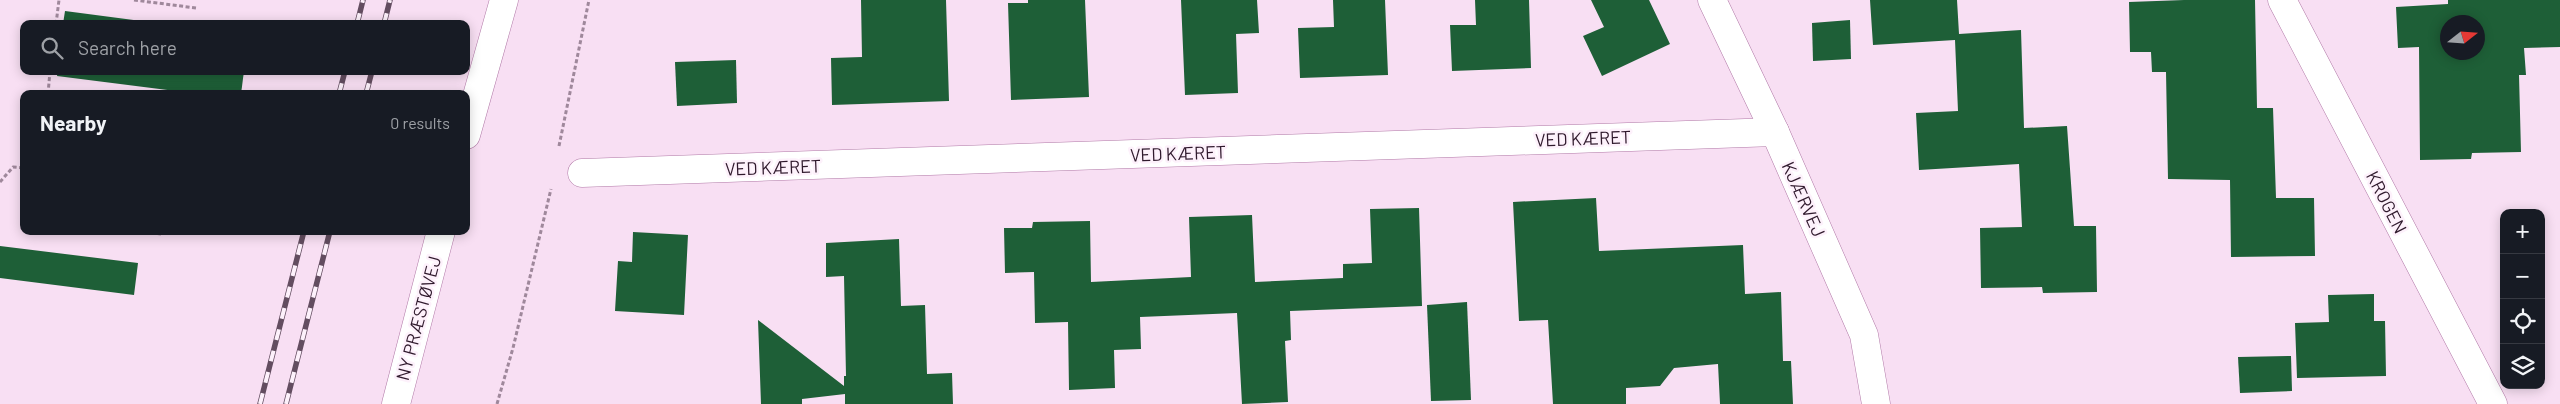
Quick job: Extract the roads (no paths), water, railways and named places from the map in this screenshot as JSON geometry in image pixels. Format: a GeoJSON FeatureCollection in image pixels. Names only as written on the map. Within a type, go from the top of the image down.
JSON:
{"type":"FeatureCollection","features":[{"type":"Feature","properties":{"kind":"street"},"geometry":{"type":"LineString","coordinates":[[470,122],[504,0]]}},
{"type":"Feature","properties":{"kind":"street","name":"KJÆRVEJ"},"geometry":{"type":"LineString","coordinates":[[1712,0],[1774,132],[1864,335],[1876,404]]}},
{"type":"Feature","properties":{"kind":"street","name":"KROGEN"},"geometry":{"type":"LineString","coordinates":[[2282,0],[2493,404]]}},
{"type":"Feature","properties":{"kind":"street","name":"VED KÆRET"},"geometry":{"type":"LineString","coordinates":[[582,173],[1774,132]]}},
{"type":"Feature","properties":{"kind":"street","name":"NY PRÆSTØVEJ"},"geometry":{"type":"LineString","coordinates":[[396,404],[440,235]]}},
{"type":"Feature","properties":{"kind":"railway"},"geometry":{"type":"LineString","coordinates":[[358,20],[363,0]]}},
{"type":"Feature","properties":{"kind":"railway"},"geometry":{"type":"LineString","coordinates":[[385,20],[390,0]]}},
{"type":"Feature","properties":{"kind":"railway"},"geometry":{"type":"LineString","coordinates":[[340,90],[344,75]]}},
{"type":"Feature","properties":{"kind":"railway"},"geometry":{"type":"LineString","coordinates":[[367,90],[371,75]]}},
{"type":"Feature","properties":{"kind":"railway"},"geometry":{"type":"LineString","coordinates":[[260,404],[303,235]]}},
{"type":"Feature","properties":{"kind":"railway"},"geometry":{"type":"LineString","coordinates":[[286,404],[329,235]]}}]}
